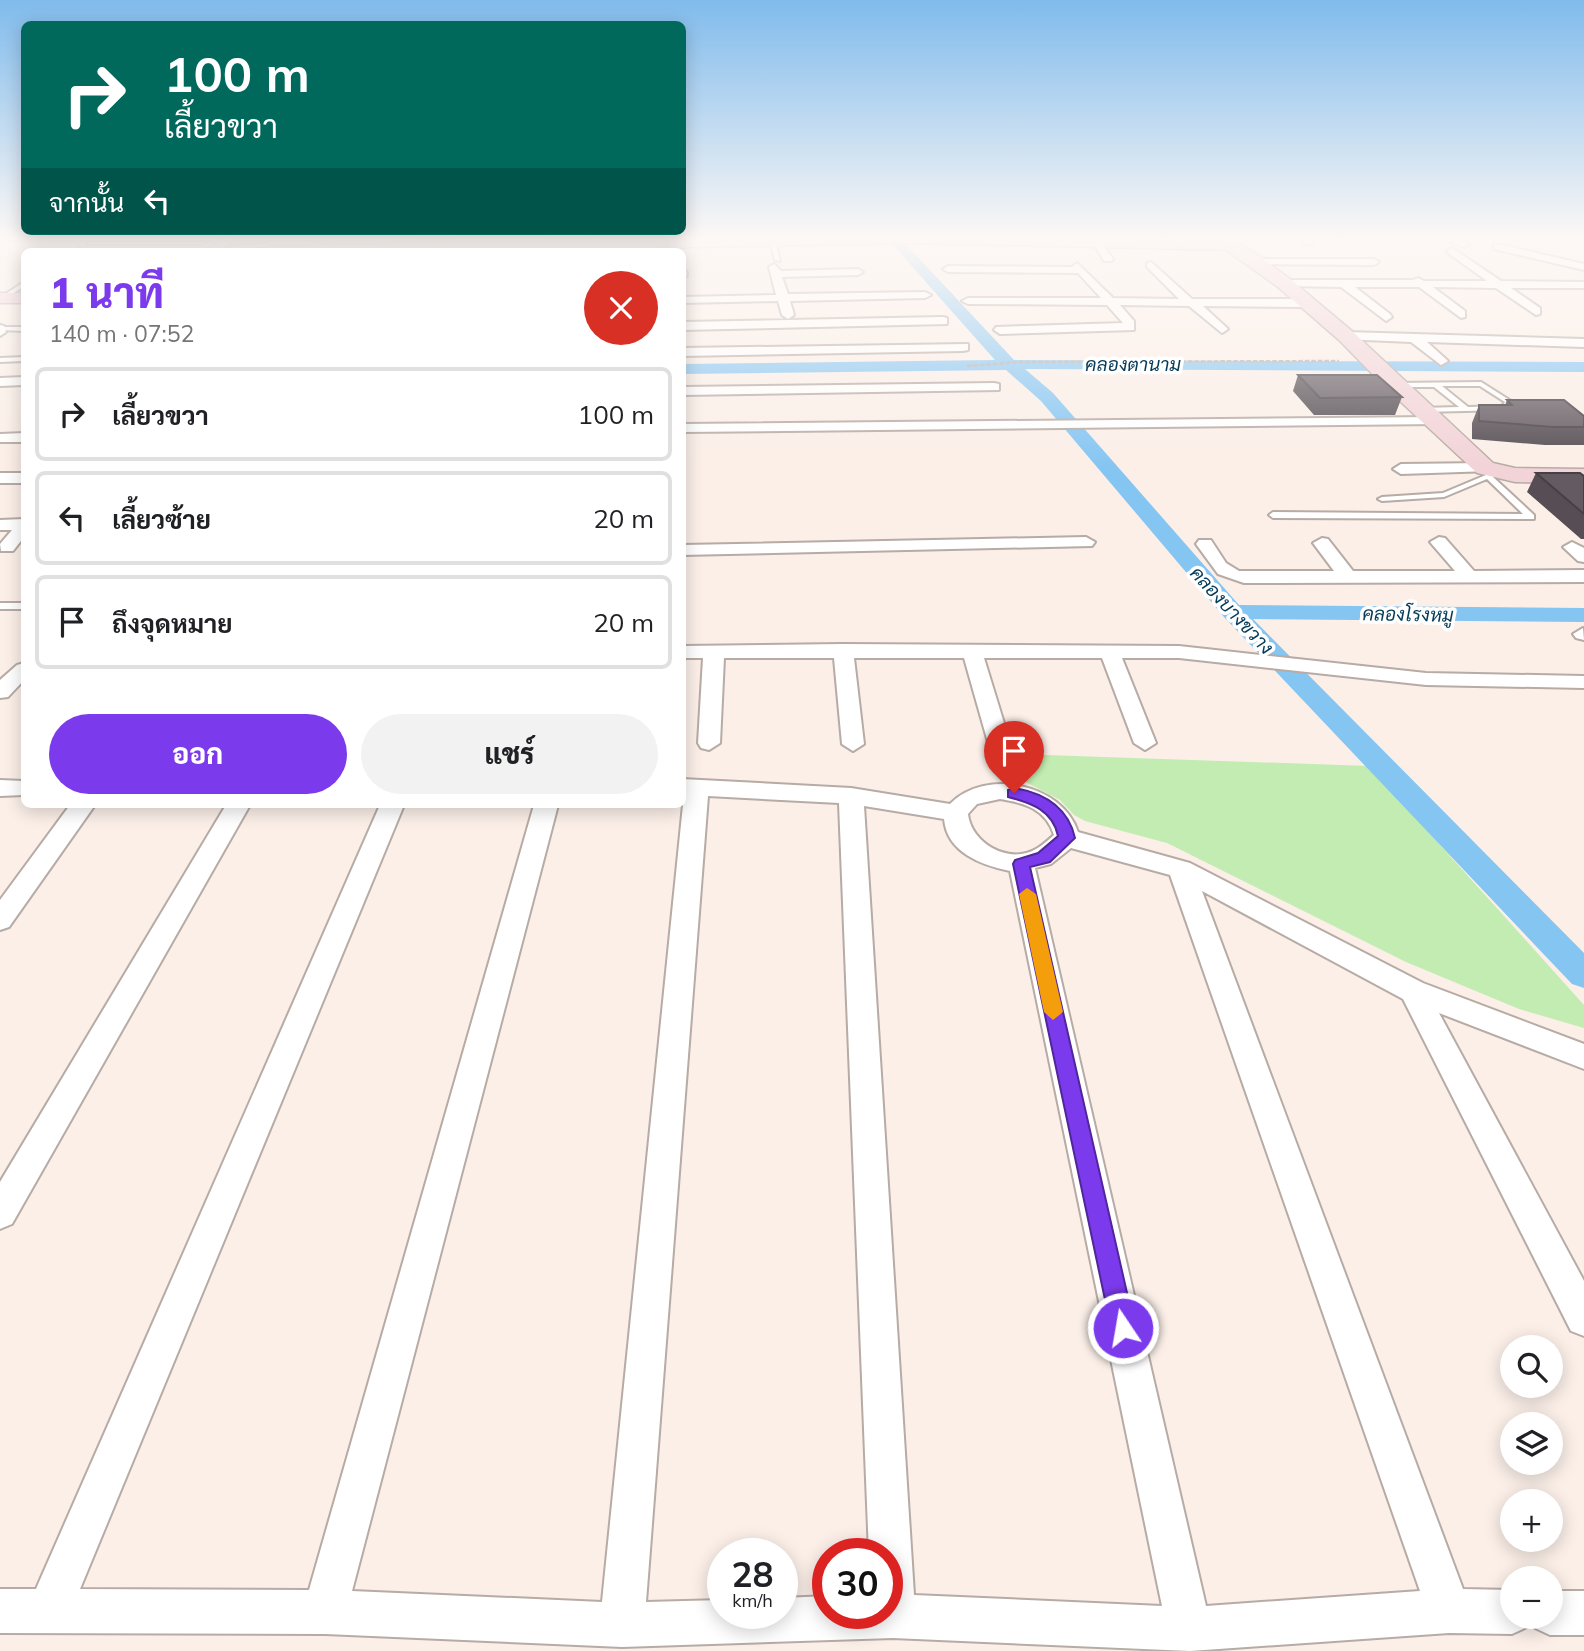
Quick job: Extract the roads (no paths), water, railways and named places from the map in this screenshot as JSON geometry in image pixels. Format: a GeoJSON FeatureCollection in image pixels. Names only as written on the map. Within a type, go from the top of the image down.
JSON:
{"type":"FeatureCollection","features":[{"type":"Feature","properties":{"kind":"street"},"geometry":{"type":"LineString","coordinates":[[788,313],[795,349]]}},
{"type":"Feature","properties":{"kind":"street"},"geometry":{"type":"LineString","coordinates":[[1000,330],[1130,327],[1120,313]]}},
{"type":"Feature","properties":{"kind":"street"},"geometry":{"type":"LineString","coordinates":[[1204,313],[1222,329]]}},
{"type":"Feature","properties":{"kind":"street"},"geometry":{"type":"LineString","coordinates":[[1319,313],[1490,472]]}},
{"type":"Feature","properties":{"kind":"street"},"geometry":{"type":"LineString","coordinates":[[1381,313],[1386,317]]}},
{"type":"Feature","properties":{"kind":"street"},"geometry":{"type":"LineString","coordinates":[[686,326],[943,321]]}},
{"type":"Feature","properties":{"kind":"street"},"geometry":{"type":"LineString","coordinates":[[1346,336],[1584,343]]}},
{"type":"Feature","properties":{"kind":"street"},"geometry":{"type":"LineString","coordinates":[[1412,336],[1441,360]]}},
{"type":"Feature","properties":{"kind":"street"},"geometry":{"type":"LineString","coordinates":[[686,352],[963,347]]}},
{"type":"Feature","properties":{"kind":"street"},"geometry":{"type":"LineString","coordinates":[[913,372],[917,388]]}},
{"type":"Feature","properties":{"kind":"street"},"geometry":{"type":"LineString","coordinates":[[740,390],[742,373]]}},
{"type":"Feature","properties":{"kind":"street"},"geometry":{"type":"LineString","coordinates":[[0,382],[21,381]]}},
{"type":"Feature","properties":{"kind":"street"},"geometry":{"type":"LineString","coordinates":[[686,428],[851,407],[917,388],[994,387]]}},
{"type":"Feature","properties":{"kind":"street"},"geometry":{"type":"LineString","coordinates":[[686,391],[740,390],[851,407],[1041,424],[1353,423],[1432,420]]}},
{"type":"Feature","properties":{"kind":"street"},"geometry":{"type":"LineString","coordinates":[[4,438],[21,438]]}},
{"type":"Feature","properties":{"kind":"street"},"geometry":{"type":"LineString","coordinates":[[1401,469],[1573,476],[1584,492]]}},
{"type":"Feature","properties":{"kind":"street"},"geometry":{"type":"LineString","coordinates":[[0,478],[21,478]]}},
{"type":"Feature","properties":{"kind":"street"},"geometry":{"type":"LineString","coordinates":[[0,524],[21,525]]}},
{"type":"Feature","properties":{"kind":"street"},"geometry":{"type":"LineString","coordinates":[[7,547],[21,529]]}},
{"type":"Feature","properties":{"kind":"street"},"geometry":{"type":"LineString","coordinates":[[686,550],[1086,542]]}},
{"type":"Feature","properties":{"kind":"street"},"geometry":{"type":"LineString","coordinates":[[1439,542],[1470,577]]}},
{"type":"Feature","properties":{"kind":"street"},"geometry":{"type":"LineString","coordinates":[[1322,543],[1348,578]]}},
{"type":"Feature","properties":{"kind":"street"},"geometry":{"type":"LineString","coordinates":[[1205,544],[1218,568],[1228,575],[1348,578],[1584,576]]}},
{"type":"Feature","properties":{"kind":"street"},"geometry":{"type":"LineString","coordinates":[[843,650],[853,744]]}},
{"type":"Feature","properties":{"kind":"street"},"geometry":{"type":"LineString","coordinates":[[972,651],[1000,746]]}},
{"type":"Feature","properties":{"kind":"street"},"geometry":{"type":"LineString","coordinates":[[1109,651],[1145,743]]}},
{"type":"Feature","properties":{"kind":"street"},"geometry":{"type":"LineString","coordinates":[[686,652],[1179,652],[1426,679],[1584,682]]}},
{"type":"Feature","properties":{"kind":"street"},"geometry":{"type":"LineString","coordinates":[[709,743],[714,652]]}},
{"type":"Feature","properties":{"kind":"street"},"geometry":{"type":"LineString","coordinates":[[0,668],[21,654]]}},
{"type":"Feature","properties":{"kind":"street"},"geometry":{"type":"LineString","coordinates":[[0,692],[21,672]]}},
{"type":"Feature","properties":{"kind":"street"},"geometry":{"type":"LineString","coordinates":[[622,1625],[690,787],[851,796],[956,813]]}},
{"type":"Feature","properties":{"kind":"street"},"geometry":{"type":"LineString","coordinates":[[0,788],[21,788]]}},
{"type":"Feature","properties":{"kind":"street"},"geometry":{"type":"LineString","coordinates":[[984,793],[1028,796],[1055,812],[1063,821],[1067,838],[1044,858],[1021,864],[990,858],[973,850],[960,838],[954,826],[956,813],[961,804],[984,793]]}},
{"type":"Feature","properties":{"kind":"street"},"geometry":{"type":"LineString","coordinates":[[851,796],[889,1538]]}},
{"type":"Feature","properties":{"kind":"street"},"geometry":{"type":"LineString","coordinates":[[0,920],[81,808]]}},
{"type":"Feature","properties":{"kind":"street"},"geometry":{"type":"LineString","coordinates":[[0,1213],[236,808]]}},
{"type":"Feature","properties":{"kind":"street"},"geometry":{"type":"LineString","coordinates":[[49,1611],[391,808]]}},
{"type":"Feature","properties":{"kind":"street"},"geometry":{"type":"LineString","coordinates":[[325,1612],[545,808]]}},
{"type":"Feature","properties":{"kind":"street"},"geometry":{"type":"LineString","coordinates":[[1067,838],[1181,869],[1413,991],[1584,1058]]}},
{"type":"Feature","properties":{"kind":"street"},"geometry":{"type":"LineString","coordinates":[[1021,864],[1189,1629]]}},
{"type":"Feature","properties":{"kind":"street"},"geometry":{"type":"LineString","coordinates":[[1181,869],[1448,1611]]}},
{"type":"Feature","properties":{"kind":"street"},"geometry":{"type":"LineString","coordinates":[[1413,991],[1584,1318]]}},
{"type":"Feature","properties":{"kind":"street"},"geometry":{"type":"LineString","coordinates":[[0,1611],[325,1612],[622,1625],[812,1619]]}},
{"type":"Feature","properties":{"kind":"street"},"geometry":{"type":"LineString","coordinates":[[903,1616],[1189,1629],[1448,1611],[1500,1612]]}},
{"type":"Feature","properties":{"kind":"street"},"geometry":{"type":"LineString","coordinates":[[1563,1613],[1584,1613]]}},
{"type":"Feature","properties":{"kind":"lane"},"geometry":{"type":"LineString","coordinates":[[1,330],[21,330]]}},
{"type":"Feature","properties":{"kind":"lane"},"geometry":{"type":"LineString","coordinates":[[13,339],[21,332]]}},
{"type":"Feature","properties":{"kind":"lane"},"geometry":{"type":"LineString","coordinates":[[0,360],[21,359]]}},
{"type":"Feature","properties":{"kind":"lane"},"geometry":{"type":"LineString","coordinates":[[1382,372],[1435,384],[1481,384],[1509,401],[1504,408],[1466,409],[1432,420]]}},
{"type":"Feature","properties":{"kind":"lane"},"geometry":{"type":"LineString","coordinates":[[1435,384],[1466,409]]}},
{"type":"Feature","properties":{"kind":"lane"},"geometry":{"type":"LineString","coordinates":[[1273,515],[1531,517],[1490,472],[1444,495],[1382,499]]}},
{"type":"Feature","properties":{"kind":"lane"},"geometry":{"type":"LineString","coordinates":[[0,606],[21,606]]}},
{"type":"Feature","properties":{"kind":"waterway","name":"คลองบางขวาง"},"geometry":{"type":"LineString","coordinates":[[961,313],[1010,365]]}},
{"type":"Feature","properties":{"kind":"waterway","name":"คลองตานาม"},"geometry":{"type":"LineString","coordinates":[[686,369],[1010,365]]}},
{"type":"Feature","properties":{"kind":"waterway","name":"คลองบางขวาง"},"geometry":{"type":"LineString","coordinates":[[1010,365],[1047,397],[1233,612]]}},
{"type":"Feature","properties":{"kind":"waterway","name":"คลองตานาม"},"geometry":{"type":"LineString","coordinates":[[1010,365],[1584,367]]}},
{"type":"Feature","properties":{"kind":"waterway","name":"คลองโรงหมู"},"geometry":{"type":"LineString","coordinates":[[1233,612],[1584,615]]}},
{"type":"Feature","properties":{"kind":"waterway","name":"คลองบางขวาง"},"geometry":{"type":"LineString","coordinates":[[1233,612],[1584,975]]}}]}
